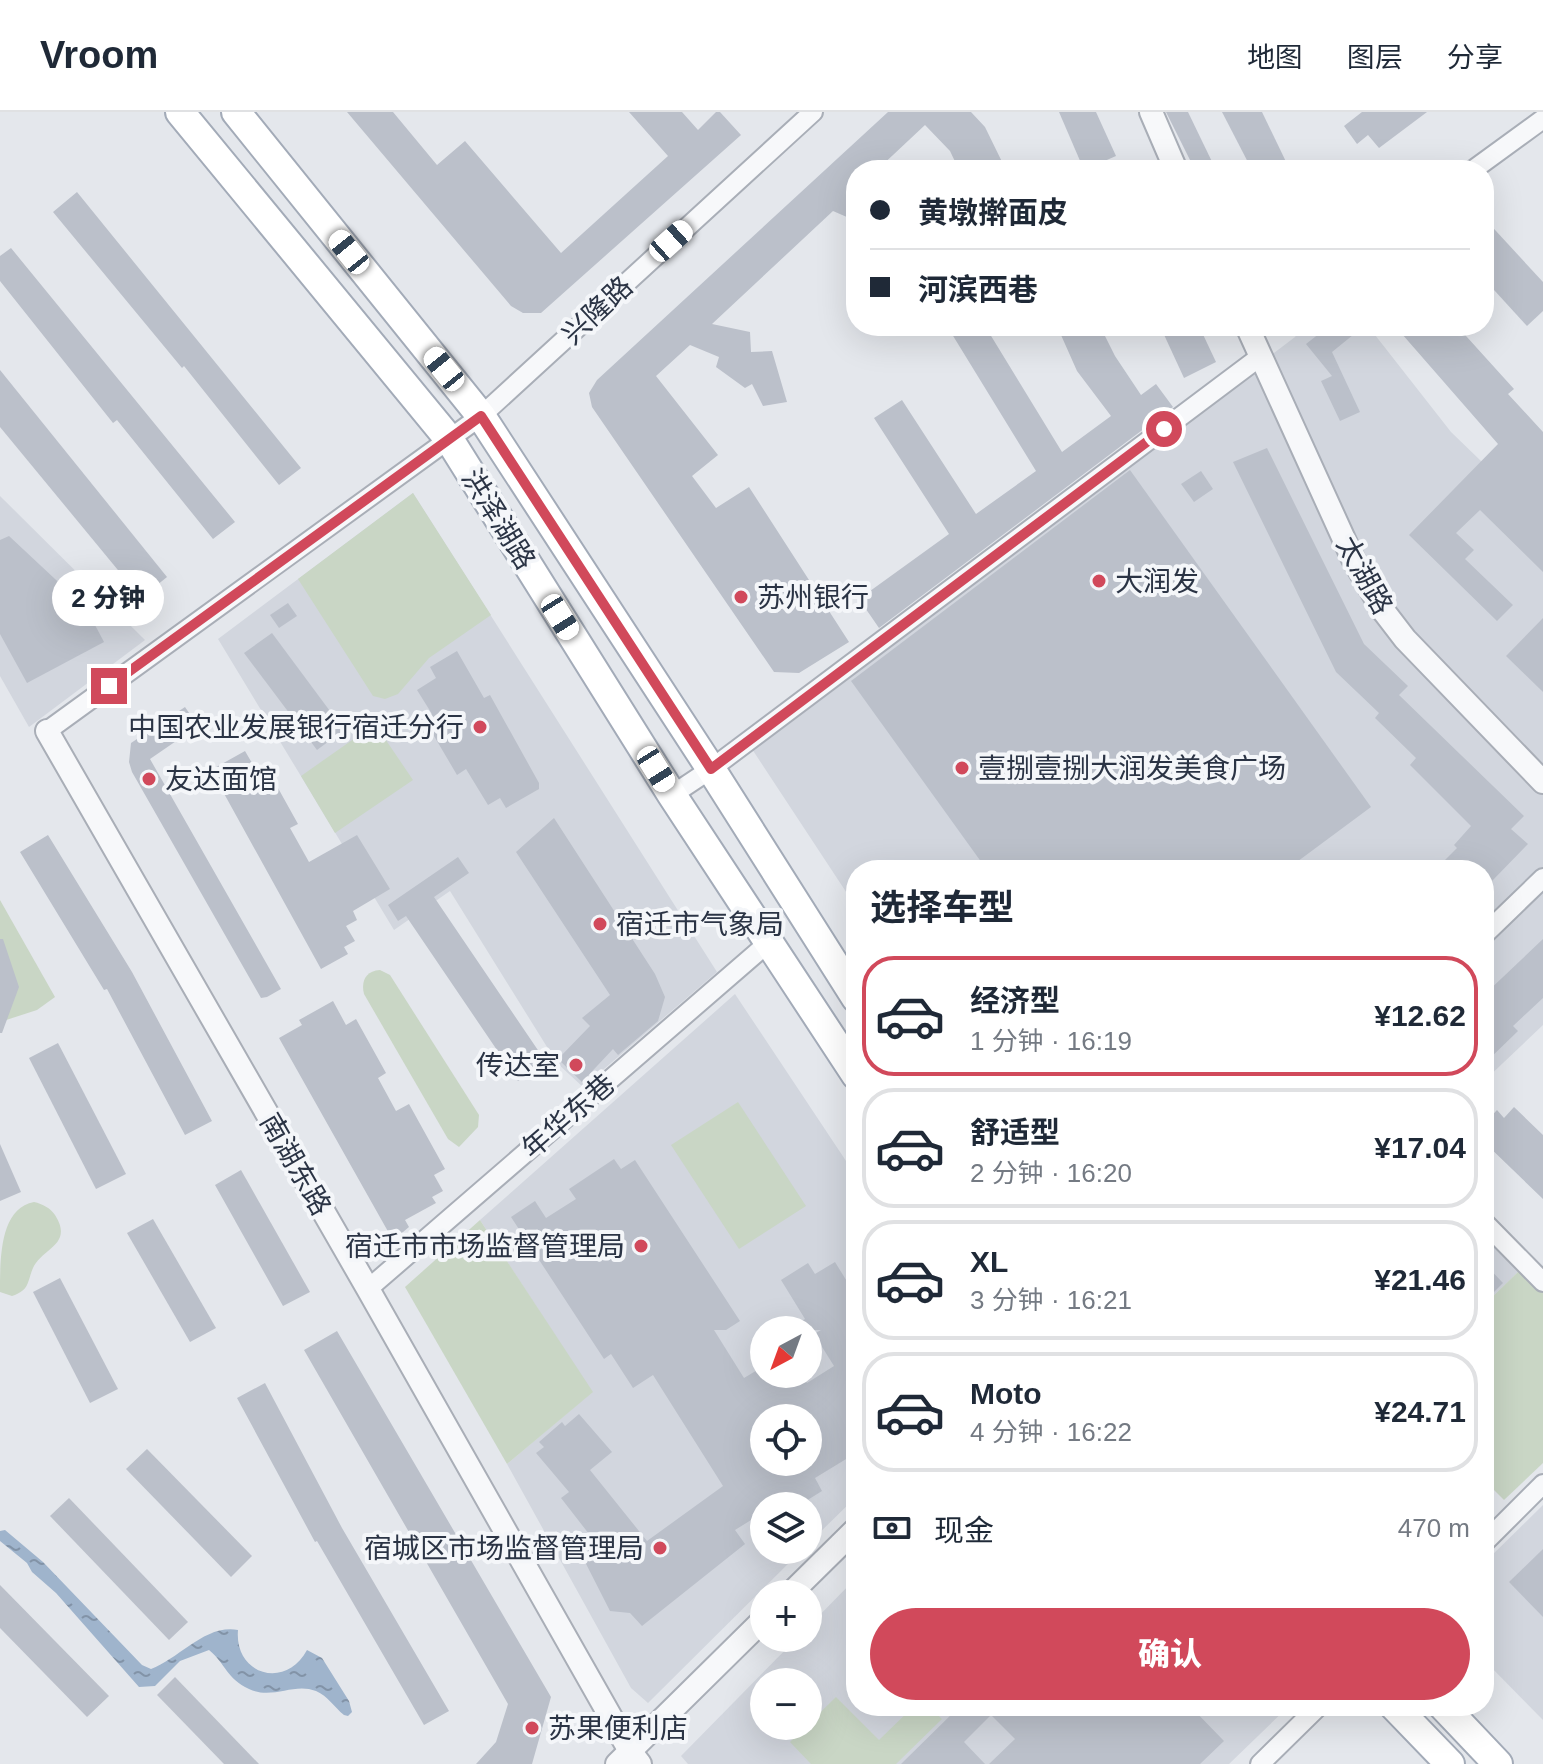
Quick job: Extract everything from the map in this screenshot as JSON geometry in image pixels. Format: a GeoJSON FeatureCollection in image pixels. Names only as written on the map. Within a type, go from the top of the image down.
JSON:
{"type":"FeatureCollection","features":[{"type":"Feature","properties":{"kind":"main road","name":"洪泽湖路"},"geometry":{"type":"LineString","coordinates":[[180,112],[449,439],[672,795],[846,1060]]}},
{"type":"Feature","properties":{"kind":"main road","name":"洪泽湖路"},"geometry":{"type":"LineString","coordinates":[[236,112],[481,416],[846,982]]}},
{"type":"Feature","properties":{"kind":"main road"},"geometry":{"type":"LineString","coordinates":[[1404,1716],[1450,1764]]}},
{"type":"Feature","properties":{"kind":"main road"},"geometry":{"type":"LineString","coordinates":[[1452,1716],[1498,1764]]}},
{"type":"Feature","properties":{"kind":"street","name":"兴隆路"},"geometry":{"type":"LineString","coordinates":[[47,731],[481,416],[813,112]]}},
{"type":"Feature","properties":{"kind":"street"},"geometry":{"type":"LineString","coordinates":[[1151,112],[1172,160]]}},
{"type":"Feature","properties":{"kind":"street"},"geometry":{"type":"LineString","coordinates":[[1487,160],[1543,119]]}},
{"type":"Feature","properties":{"kind":"street","name":"太湖路"},"geometry":{"type":"LineString","coordinates":[[1255,336],[1261,356],[1353,559],[1382,609],[1405,639],[1543,782]]}},
{"type":"Feature","properties":{"kind":"street"},"geometry":{"type":"LineString","coordinates":[[672,795],[711,769],[1261,356]]}},
{"type":"Feature","properties":{"kind":"street","name":"南湖东路"},"geometry":{"type":"LineString","coordinates":[[47,731],[368,1289],[629,1760]]}},
{"type":"Feature","properties":{"kind":"street"},"geometry":{"type":"LineString","coordinates":[[1494,925],[1543,878]]}},
{"type":"Feature","properties":{"kind":"street","name":"年华东巷"},"geometry":{"type":"LineString","coordinates":[[368,1289],[768,943]]}},
{"type":"Feature","properties":{"kind":"street"},"geometry":{"type":"LineString","coordinates":[[1494,1232],[1543,1282]]}},
{"type":"Feature","properties":{"kind":"street"},"geometry":{"type":"LineString","coordinates":[[1494,1533],[1543,1484]]}},
{"type":"Feature","properties":{"kind":"street"},"geometry":{"type":"LineString","coordinates":[[804,1580],[846,1539]]}},
{"type":"Feature","properties":{"kind":"street"},"geometry":{"type":"LineString","coordinates":[[629,1760],[750,1634]]}},
{"type":"Feature","properties":{"kind":"street"},"geometry":{"type":"LineString","coordinates":[[1260,1764],[1309,1716]]}},
{"type":"Feature","properties":{"kind":"shaded area"},"geometry":{"type":"Polygon","coordinates":[[[1376,336],[1451,432],[1543,521],[1543,1025],[1494,1072],[1494,860],[846,860],[846,892],[752,749],[1295,337],[1376,336]]]}},
{"type":"Feature","properties":{"kind":"shaded area"},"geometry":{"type":"Polygon","coordinates":[[[413,493],[717,972],[583,1087],[557,1063],[450,891],[394,930],[218,639],[413,493]]]}},
{"type":"Feature","properties":{"kind":"shaded area"},"geometry":{"type":"Polygon","coordinates":[[[0,496],[145,640],[29,727],[0,676],[0,496]]]}},
{"type":"Feature","properties":{"kind":"shaded area"},"geometry":{"type":"Polygon","coordinates":[[[735,994],[846,1161],[846,1507],[822,1530],[822,1492],[750,1492],[750,1564],[788,1564],[772,1580],[750,1580],[750,1602],[648,1703],[631,1688],[507,1464],[592,1392],[480,1220],[735,994]]]}},
{"type":"Feature","properties":{"kind":"shaded area"},"geometry":{"type":"Polygon","coordinates":[[[1494,1240],[1522,1268],[1494,1295],[1494,1240]]]}},
{"type":"Feature","properties":{"kind":"shaded area"},"geometry":{"type":"Polygon","coordinates":[[[1543,1505],[1543,1720],[1494,1670],[1494,1553],[1543,1505]]]}},
{"type":"Feature","properties":{"kind":"shaded area"},"geometry":{"type":"Polygon","coordinates":[[[846,1588],[846,1716],[1279,1716],[1229,1764],[688,1764],[681,1756],[750,1686],[750,1740],[822,1740],[822,1668],[768,1668],[783,1652],[822,1652],[822,1613],[846,1588]]]}},
{"type":"Feature","properties":{"kind":"green space"},"geometry":{"type":"Polygon","coordinates":[[[413,493],[491,615],[429,658],[398,694],[385,699],[373,696],[298,579],[413,493]]]}},
{"type":"Feature","properties":{"kind":"green space"},"geometry":{"type":"Polygon","coordinates":[[[375,724],[413,780],[335,833],[301,776],[375,724]]]}},
{"type":"Feature","properties":{"kind":"green space"},"geometry":{"type":"Polygon","coordinates":[[[0,900],[55,997],[37,1010],[0,1022],[0,900]]]}},
{"type":"Feature","properties":{"kind":"green space"},"geometry":{"type":"Polygon","coordinates":[[[380,970],[390,975],[479,1115],[478,1127],[459,1147],[448,1139],[364,994],[365,978],[371,972],[380,970]]]}},
{"type":"Feature","properties":{"kind":"green space"},"geometry":{"type":"Polygon","coordinates":[[[738,1102],[806,1206],[739,1249],[671,1145],[738,1102]]]}},
{"type":"Feature","properties":{"kind":"green space"},"geometry":{"type":"Polygon","coordinates":[[[34,1202],[53,1213],[61,1233],[59,1240],[37,1261],[25,1288],[12,1296],[0,1292],[4,1236],[14,1214],[34,1202]]]}},
{"type":"Feature","properties":{"kind":"green space"},"geometry":{"type":"Polygon","coordinates":[[[480,1220],[593,1392],[507,1464],[405,1287],[480,1220]]]}},
{"type":"Feature","properties":{"kind":"green space"},"geometry":{"type":"Polygon","coordinates":[[[1522,1268],[1543,1290],[1543,1463],[1504,1500],[1494,1490],[1494,1295],[1522,1268]]]}},
{"type":"Feature","properties":{"kind":"green space"},"geometry":{"type":"Polygon","coordinates":[[[836,1697],[846,1707],[846,1716],[855,1716],[879,1740],[904,1716],[939,1716],[942,1719],[896,1764],[811,1764],[790,1742],[822,1740],[822,1711],[836,1697]]]}},
{"type":"Feature","properties":{"kind":"water"},"geometry":{"type":"Polygon","coordinates":[[[5,1530],[43,1562],[142,1665],[151,1669],[214,1632],[238,1630],[244,1658],[263,1672],[287,1670],[307,1650],[322,1658],[349,1701],[352,1712],[344,1715],[324,1696],[308,1689],[266,1693],[249,1689],[236,1681],[209,1650],[180,1661],[155,1686],[139,1687],[56,1593],[0,1541],[0,1531],[5,1530]]]}},
{"type":"Feature","properties":{"kind":"building"},"geometry":{"type":"Polygon","coordinates":[[[347,112],[393,112],[437,165],[465,141],[561,253],[668,156],[629,112],[682,112],[698,130],[716,112],[720,112],[741,135],[541,313],[523,313],[511,306],[347,112]]]}},
{"type":"Feature","properties":{"kind":"building"},"geometry":{"type":"Polygon","coordinates":[[[888,112],[971,112],[985,127],[1001,160],[954,160],[950,151],[925,125],[888,160],[846,160],[846,217],[833,211],[712,324],[750,332],[751,352],[772,351],[787,402],[763,406],[752,384],[745,388],[716,367],[719,357],[690,345],[656,376],[718,455],[692,476],[716,508],[749,487],[849,642],[799,673],[774,672],[592,407],[589,393],[597,380],[888,112]]]}},
{"type":"Feature","properties":{"kind":"building"},"geometry":{"type":"Polygon","coordinates":[[[1059,112],[1096,112],[1116,156],[1107,160],[1080,160],[1059,112]]]}},
{"type":"Feature","properties":{"kind":"building"},"geometry":{"type":"Polygon","coordinates":[[[1166,112],[1188,112],[1211,160],[1190,160],[1166,112]]]}},
{"type":"Feature","properties":{"kind":"building"},"geometry":{"type":"Polygon","coordinates":[[[1222,112],[1262,112],[1285,160],[1247,160],[1222,112]]]}},
{"type":"Feature","properties":{"kind":"building"},"geometry":{"type":"Polygon","coordinates":[[[1362,112],[1427,112],[1379,148],[1368,135],[1357,144],[1344,126],[1362,112]]]}},
{"type":"Feature","properties":{"kind":"building"},"geometry":{"type":"Polygon","coordinates":[[[77,192],[301,468],[279,485],[184,366],[182,368],[53,212],[77,192]]]}},
{"type":"Feature","properties":{"kind":"building"},"geometry":{"type":"Polygon","coordinates":[[[1494,229],[1543,282],[1543,311],[1527,326],[1494,290],[1494,229]]]}},
{"type":"Feature","properties":{"kind":"building"},"geometry":{"type":"Polygon","coordinates":[[[11,248],[235,522],[213,539],[117,420],[113,423],[0,281],[0,256],[11,248]]]}},
{"type":"Feature","properties":{"kind":"building"},"geometry":{"type":"Polygon","coordinates":[[[953,336],[991,336],[1062,452],[1111,416],[1077,371],[1061,336],[1105,336],[1141,395],[1156,384],[1173,407],[879,628],[859,599],[949,534],[874,418],[902,400],[976,514],[1036,471],[953,336]]]}},
{"type":"Feature","properties":{"kind":"building"},"geometry":{"type":"Polygon","coordinates":[[[1165,336],[1204,336],[1216,362],[1184,378],[1165,336]]]}},
{"type":"Feature","properties":{"kind":"building"},"geometry":{"type":"Polygon","coordinates":[[[1316,336],[1352,336],[1332,352],[1360,412],[1340,421],[1321,381],[1332,376],[1306,344],[1316,336]]]}},
{"type":"Feature","properties":{"kind":"building"},"geometry":{"type":"Polygon","coordinates":[[[1404,336],[1466,336],[1514,389],[1508,394],[1543,432],[1543,572],[1480,510],[1456,533],[1474,550],[1465,559],[1513,605],[1497,621],[1409,535],[1498,444],[1404,336]]]}},
{"type":"Feature","properties":{"kind":"building"},"geometry":{"type":"Polygon","coordinates":[[[0,370],[167,577],[141,598],[0,427],[0,370]]]}},
{"type":"Feature","properties":{"kind":"building"},"geometry":{"type":"Polygon","coordinates":[[[1267,448],[1364,644],[1408,686],[1399,695],[1524,816],[1511,829],[1528,844],[1494,879],[1494,860],[1445,860],[1471,826],[1410,765],[1416,758],[1375,718],[1379,713],[1336,672],[1233,462],[1267,448]]]}},
{"type":"Feature","properties":{"kind":"building","name":"大润发"},"geometry":{"type":"Polygon","coordinates":[[[1130,470],[1371,807],[1299,860],[980,860],[851,681],[1130,470]]]}},
{"type":"Feature","properties":{"kind":"building"},"geometry":{"type":"Polygon","coordinates":[[[1201,471],[1213,489],[1194,502],[1181,484],[1201,471]]]}},
{"type":"Feature","properties":{"kind":"building"},"geometry":{"type":"Polygon","coordinates":[[[9,536],[86,608],[104,642],[27,683],[0,634],[0,540],[9,536]]]}},
{"type":"Feature","properties":{"kind":"building"},"geometry":{"type":"Polygon","coordinates":[[[288,603],[297,616],[279,628],[270,615],[288,603]]]}},
{"type":"Feature","properties":{"kind":"building"},"geometry":{"type":"Polygon","coordinates":[[[1543,618],[1543,692],[1506,656],[1543,618]]]}},
{"type":"Feature","properties":{"kind":"building"},"geometry":{"type":"Polygon","coordinates":[[[272,633],[344,730],[317,750],[244,653],[272,633]]]}},
{"type":"Feature","properties":{"kind":"building"},"geometry":{"type":"Polygon","coordinates":[[[457,651],[484,698],[490,695],[539,783],[539,789],[506,808],[500,798],[488,805],[466,769],[457,775],[424,719],[432,714],[417,690],[436,678],[430,667],[457,651]]]}},
{"type":"Feature","properties":{"kind":"building"},"geometry":{"type":"Polygon","coordinates":[[[185,707],[198,726],[150,759],[281,989],[267,997],[261,998],[129,762],[131,743],[185,707]]]}},
{"type":"Feature","properties":{"kind":"building"},"geometry":{"type":"Polygon","coordinates":[[[245,751],[259,775],[268,770],[298,824],[290,828],[309,862],[357,835],[390,889],[353,911],[357,920],[346,926],[355,941],[344,947],[348,954],[321,969],[211,770],[245,751]]]}},
{"type":"Feature","properties":{"kind":"building"},"geometry":{"type":"Polygon","coordinates":[[[554,818],[655,974],[665,997],[658,1021],[618,1055],[613,1049],[582,1082],[558,1059],[590,1026],[582,1018],[610,995],[516,852],[554,818]]]}},
{"type":"Feature","properties":{"kind":"building"},"geometry":{"type":"Polygon","coordinates":[[[48,835],[132,972],[212,1121],[185,1135],[107,989],[104,990],[20,852],[48,835]]]}},
{"type":"Feature","properties":{"kind":"building"},"geometry":{"type":"Polygon","coordinates":[[[458,857],[469,873],[434,897],[546,1062],[518,1081],[406,916],[398,921],[388,905],[458,857]]]}},
{"type":"Feature","properties":{"kind":"building"},"geometry":{"type":"Polygon","coordinates":[[[0,939],[3,939],[19,987],[2,1033],[0,1033],[0,939]]]}},
{"type":"Feature","properties":{"kind":"building"},"geometry":{"type":"Polygon","coordinates":[[[1543,939],[1543,998],[1513,1026],[1518,1031],[1494,1054],[1494,986],[1543,939]]]}},
{"type":"Feature","properties":{"kind":"building"},"geometry":{"type":"Polygon","coordinates":[[[333,1001],[346,1025],[356,1019],[386,1073],[378,1078],[396,1111],[409,1104],[445,1169],[434,1175],[443,1191],[432,1197],[436,1203],[405,1220],[409,1227],[397,1237],[390,1235],[279,1038],[302,1025],[299,1020],[333,1001]]]}},
{"type":"Feature","properties":{"kind":"building"},"geometry":{"type":"Polygon","coordinates":[[[58,1043],[126,1174],[96,1189],[29,1058],[58,1043]]]}},
{"type":"Feature","properties":{"kind":"building"},"geometry":{"type":"Polygon","coordinates":[[[1514,1107],[1543,1135],[1543,1199],[1494,1152],[1494,1113],[1497,1110],[1504,1118],[1514,1107]]]}},
{"type":"Feature","properties":{"kind":"building"},"geometry":{"type":"Polygon","coordinates":[[[0,1144],[21,1192],[0,1201],[0,1144]]]}},
{"type":"Feature","properties":{"kind":"building"},"geometry":{"type":"Polygon","coordinates":[[[614,1159],[621,1169],[635,1160],[740,1321],[726,1330],[714,1330],[744,1378],[750,1374],[750,1388],[822,1388],[822,1374],[834,1366],[822,1347],[822,1316],[803,1316],[781,1280],[808,1263],[815,1274],[835,1262],[846,1280],[846,1459],[822,1474],[822,1404],[750,1404],[750,1476],[818,1476],[815,1478],[822,1491],[750,1492],[750,1521],[735,1530],[745,1544],[642,1626],[630,1613],[610,1611],[581,1554],[596,1543],[561,1498],[569,1492],[536,1453],[544,1447],[539,1442],[562,1422],[565,1426],[579,1414],[612,1452],[590,1470],[647,1541],[723,1486],[653,1375],[633,1388],[611,1354],[604,1359],[511,1217],[535,1201],[546,1218],[576,1199],[569,1189],[614,1159]]]}},
{"type":"Feature","properties":{"kind":"building"},"geometry":{"type":"Polygon","coordinates":[[[241,1170],[310,1292],[283,1306],[215,1185],[241,1170]]]}},
{"type":"Feature","properties":{"kind":"building"},"geometry":{"type":"Polygon","coordinates":[[[153,1219],[216,1328],[190,1342],[127,1233],[153,1219]]]}},
{"type":"Feature","properties":{"kind":"building"},"geometry":{"type":"Polygon","coordinates":[[[1494,1274],[1503,1283],[1494,1292],[1494,1274]]]}},
{"type":"Feature","properties":{"kind":"building"},"geometry":{"type":"Polygon","coordinates":[[[60,1278],[118,1389],[90,1403],[33,1292],[60,1278]]]}},
{"type":"Feature","properties":{"kind":"building"},"geometry":{"type":"Polygon","coordinates":[[[337,1331],[551,1697],[532,1764],[476,1764],[496,1742],[508,1704],[304,1350],[337,1331]]]}},
{"type":"Feature","properties":{"kind":"building"},"geometry":{"type":"Polygon","coordinates":[[[265,1383],[342,1528],[449,1711],[424,1725],[315,1542],[237,1398],[265,1383]]]}},
{"type":"Feature","properties":{"kind":"building"},"geometry":{"type":"Polygon","coordinates":[[[147,1449],[252,1556],[231,1577],[126,1469],[147,1449]]]}},
{"type":"Feature","properties":{"kind":"building"},"geometry":{"type":"Polygon","coordinates":[[[69,1498],[188,1622],[169,1640],[50,1516],[69,1498]]]}},
{"type":"Feature","properties":{"kind":"building"},"geometry":{"type":"Polygon","coordinates":[[[1543,1549],[1543,1617],[1509,1582],[1543,1549]]]}},
{"type":"Feature","properties":{"kind":"building"},"geometry":{"type":"Polygon","coordinates":[[[0,1585],[109,1696],[87,1717],[0,1628],[0,1585]]]}},
{"type":"Feature","properties":{"kind":"building"},"geometry":{"type":"Polygon","coordinates":[[[175,1677],[259,1764],[224,1764],[157,1695],[175,1677]]]}},
{"type":"Feature","properties":{"kind":"building"},"geometry":{"type":"Polygon","coordinates":[[[950,1716],[990,1716],[964,1742],[985,1764],[901,1764],[950,1716]]]}},
{"type":"Feature","properties":{"kind":"building"},"geometry":{"type":"Polygon","coordinates":[[[992,1716],[1200,1716],[1224,1741],[1200,1764],[989,1764],[1015,1739],[992,1716]]]}},
{"type":"Feature","properties":{"kind":"place","name":"大润发"},"geometry":{"type":"Point","coordinates":[1099,581]}},
{"type":"Feature","properties":{"kind":"place","name":"苏州银行"},"geometry":{"type":"Point","coordinates":[741,597]}},
{"type":"Feature","properties":{"kind":"place","name":"中国农业发展银行宿迁分行"},"geometry":{"type":"Point","coordinates":[480,727]}},
{"type":"Feature","properties":{"kind":"place","name":"壹捌壹捌大润发美食广场"},"geometry":{"type":"Point","coordinates":[962,768]}},
{"type":"Feature","properties":{"kind":"place","name":"友达面馆"},"geometry":{"type":"Point","coordinates":[149,779]}},
{"type":"Feature","properties":{"kind":"place","name":"宿迁市气象局"},"geometry":{"type":"Point","coordinates":[600,924]}},
{"type":"Feature","properties":{"kind":"place","name":"传达室"},"geometry":{"type":"Point","coordinates":[576,1065]}},
{"type":"Feature","properties":{"kind":"place","name":"宿迁市市场监督管理局"},"geometry":{"type":"Point","coordinates":[641,1246]}},
{"type":"Feature","properties":{"kind":"place","name":"宿城区市场监督管理局"},"geometry":{"type":"Point","coordinates":[660,1548]}},
{"type":"Feature","properties":{"kind":"place","name":"苏果便利店"},"geometry":{"type":"Point","coordinates":[532,1728]}},
{"type":"Feature","properties":{"kind":"route"},"geometry":{"type":"LineString","coordinates":[[109,686],[481,416],[711,769],[1164,429]]}}]}
